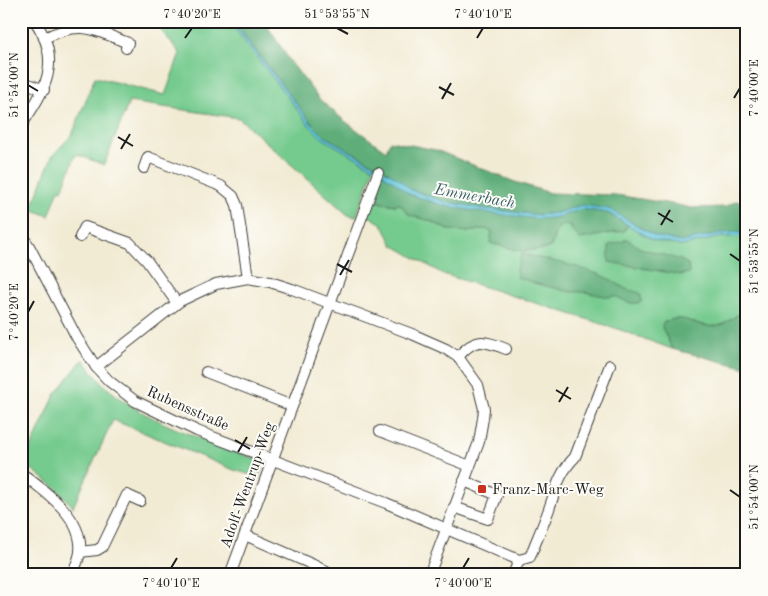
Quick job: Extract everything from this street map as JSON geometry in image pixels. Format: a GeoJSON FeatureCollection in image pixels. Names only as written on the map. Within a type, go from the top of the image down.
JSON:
{"type":"FeatureCollection","features":[{"type":"Feature","properties":{"kind":"street"},"geometry":{"type":"LineString","coordinates":[[21,126],[44,90],[50,66],[44,38],[35,21]]}},
{"type":"Feature","properties":{"kind":"street"},"geometry":{"type":"LineString","coordinates":[[44,38],[64,30],[81,27],[128,44],[126,48]]}},
{"type":"Feature","properties":{"kind":"street"},"geometry":{"type":"LineString","coordinates":[[21,81],[44,90]]}},
{"type":"Feature","properties":{"kind":"street"},"geometry":{"type":"LineString","coordinates":[[144,168],[148,157],[221,186],[233,196],[237,205],[248,278]]}},
{"type":"Feature","properties":{"kind":"street","name":"Adolf-Wentrup-Weg"},"geometry":{"type":"LineString","coordinates":[[230,575],[378,173]]}},
{"type":"Feature","properties":{"kind":"street"},"geometry":{"type":"LineString","coordinates":[[80,237],[84,227],[130,243],[147,261],[177,303]]}},
{"type":"Feature","properties":{"kind":"street","name":"Rubensstraße"},"geometry":{"type":"LineString","coordinates":[[21,234],[73,332],[96,367],[122,392],[148,409],[198,431],[361,493],[524,559]]}},
{"type":"Feature","properties":{"kind":"street"},"geometry":{"type":"LineString","coordinates":[[96,367],[177,303],[216,284],[248,278],[270,282],[329,303],[412,334],[446,349],[458,357],[478,385],[484,409],[479,442],[429,575]]}},
{"type":"Feature","properties":{"kind":"street"},"geometry":{"type":"LineString","coordinates":[[458,357],[468,345],[480,342],[506,349]]}},
{"type":"Feature","properties":{"kind":"street"},"geometry":{"type":"LineString","coordinates":[[513,575],[524,559],[548,511],[565,466],[575,457],[610,365]]}},
{"type":"Feature","properties":{"kind":"street"},"geometry":{"type":"LineString","coordinates":[[206,372],[292,406]]}},
{"type":"Feature","properties":{"kind":"street"},"geometry":{"type":"LineString","coordinates":[[380,431],[470,466]]}},
{"type":"Feature","properties":{"kind":"street"},"geometry":{"type":"LineString","coordinates":[[21,493],[25,475],[55,501],[75,525],[80,552],[72,575]]}},
{"type":"Feature","properties":{"kind":"street"},"geometry":{"type":"LineString","coordinates":[[454,507],[488,519],[496,495],[464,481]]}},
{"type":"Feature","properties":{"kind":"street"},"geometry":{"type":"LineString","coordinates":[[80,552],[97,550],[102,547],[127,495],[140,501]]}},
{"type":"Feature","properties":{"kind":"street"},"geometry":{"type":"LineString","coordinates":[[245,535],[299,558],[332,575]]}},
{"type":"Feature","properties":{"kind":"green space"},"geometry":{"type":"Polygon","coordinates":[[[153,21],[229,21],[310,126],[322,138],[374,168],[356,217],[348,215],[239,118],[129,102],[104,165],[76,154],[62,190],[59,189],[49,216],[31,209],[52,156],[72,135],[95,77],[165,95],[180,53],[153,21]]]}},
{"type":"Feature","properties":{"kind":"green space"},"geometry":{"type":"Polygon","coordinates":[[[233,21],[264,21],[290,61],[319,99],[346,122],[386,151],[390,141],[436,150],[515,182],[550,193],[616,195],[691,208],[725,207],[736,201],[747,203],[747,232],[721,233],[681,242],[655,236],[609,209],[582,205],[557,213],[539,215],[480,208],[443,201],[411,190],[388,172],[324,136],[312,124],[233,21]]]}},
{"type":"Feature","properties":{"kind":"green space"},"geometry":{"type":"Polygon","coordinates":[[[381,173],[409,194],[442,205],[480,212],[558,217],[582,209],[608,213],[628,225],[624,231],[580,239],[571,229],[571,225],[560,226],[555,233],[551,246],[545,249],[521,251],[490,243],[492,232],[486,229],[468,232],[449,230],[430,221],[409,215],[400,204],[395,205],[376,201],[375,191],[381,173]]]}},
{"type":"Feature","properties":{"kind":"green space"},"geometry":{"type":"Polygon","coordinates":[[[376,184],[380,203],[400,204],[405,209],[449,230],[468,232],[486,229],[492,232],[490,243],[521,251],[551,247],[559,226],[572,224],[586,238],[604,233],[624,231],[628,225],[653,240],[681,246],[721,237],[747,236],[747,316],[743,317],[739,314],[725,324],[717,326],[705,326],[676,318],[662,327],[672,349],[615,328],[443,274],[393,245],[382,224],[367,215],[376,184]]]}},
{"type":"Feature","properties":{"kind":"green space"},"geometry":{"type":"Polygon","coordinates":[[[627,239],[640,248],[681,260],[688,264],[689,273],[681,275],[609,262],[609,245],[627,239]]]}},
{"type":"Feature","properties":{"kind":"green space"},"geometry":{"type":"Polygon","coordinates":[[[522,254],[567,264],[599,274],[626,289],[640,293],[642,301],[631,303],[615,296],[609,297],[584,292],[570,292],[517,277],[516,270],[522,254]]]}},
{"type":"Feature","properties":{"kind":"green space"},"geometry":{"type":"Polygon","coordinates":[[[740,314],[743,317],[747,316],[747,368],[672,349],[662,327],[663,323],[677,319],[716,326],[740,314]]]}},
{"type":"Feature","properties":{"kind":"green space"},"geometry":{"type":"Polygon","coordinates":[[[83,359],[102,383],[136,409],[175,428],[255,459],[263,468],[258,477],[234,470],[113,420],[73,507],[58,490],[24,463],[55,395],[83,359]]]}},
{"type":"Feature","properties":{"kind":"water"},"geometry":{"type":"Polygon","coordinates":[[[229,21],[232,21],[312,124],[324,136],[376,166],[374,168],[322,138],[310,126],[229,21]]]}},
{"type":"Feature","properties":{"kind":"water"},"geometry":{"type":"Polygon","coordinates":[[[382,169],[398,178],[411,190],[443,201],[480,208],[539,215],[557,213],[582,205],[609,209],[655,236],[681,242],[721,233],[747,232],[747,236],[721,237],[681,246],[653,240],[608,213],[582,209],[558,217],[539,219],[480,212],[442,205],[409,194],[381,173],[382,169]]]}},
{"type":"Feature","properties":{"kind":"place","name":"Franz-Marc-Weg"},"geometry":{"type":"Point","coordinates":[482,489]}},
{"type":"Feature","properties":{"kind":"water label","name":"Emmerbach"},"geometry":{"type":"Point","coordinates":[475,195]}}]}
